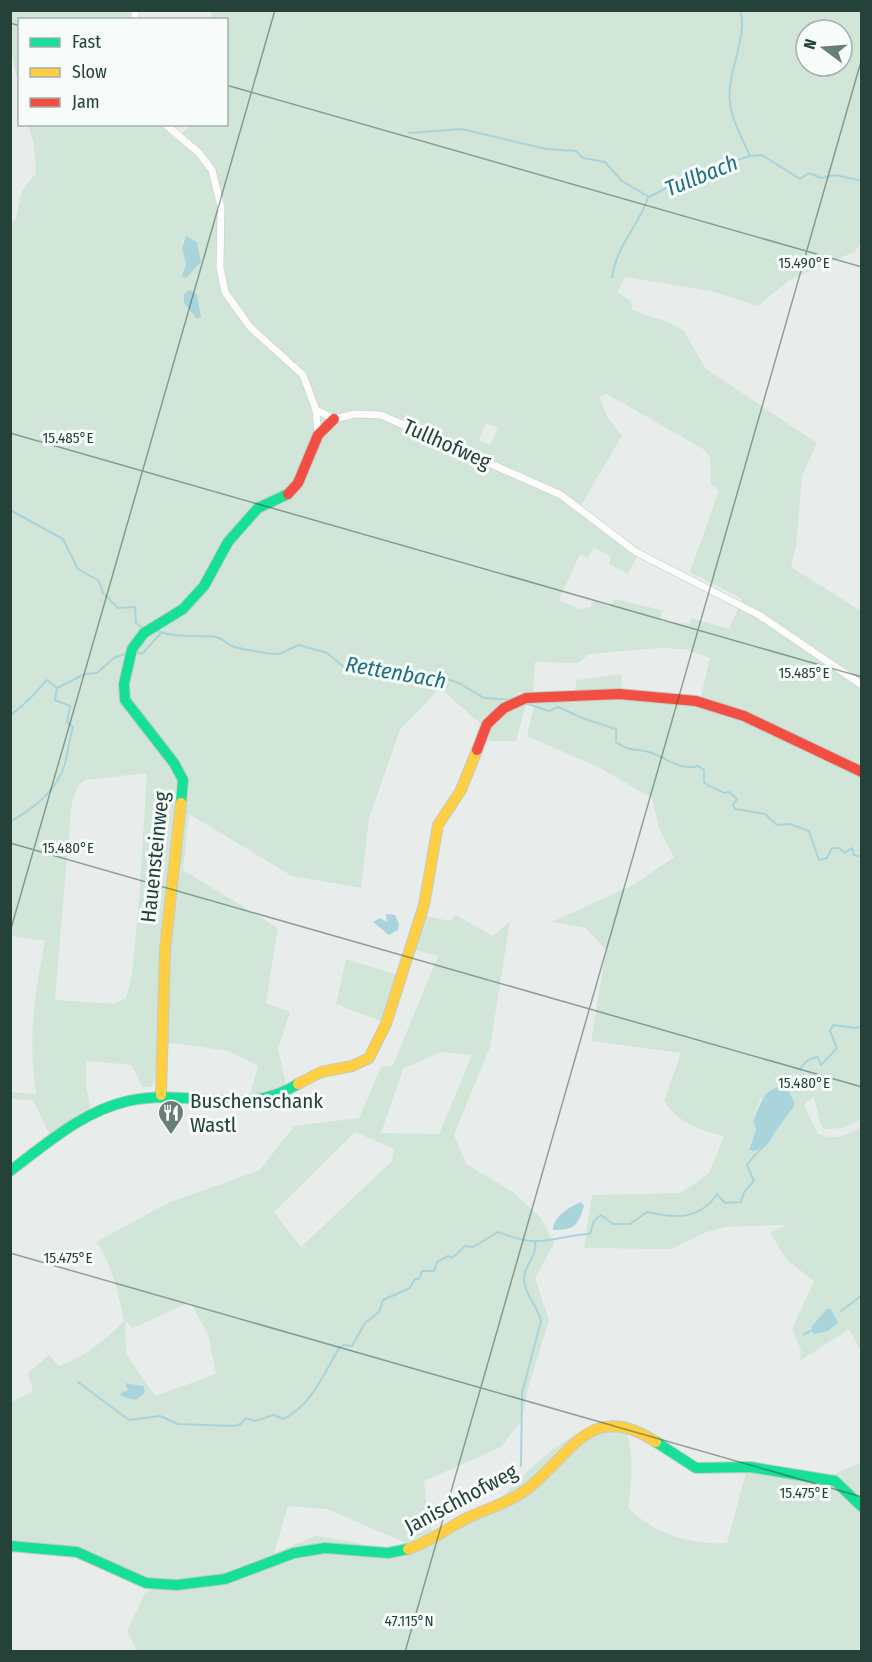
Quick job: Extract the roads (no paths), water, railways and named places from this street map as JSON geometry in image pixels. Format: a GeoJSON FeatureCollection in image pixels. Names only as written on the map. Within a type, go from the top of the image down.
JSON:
{"type":"FeatureCollection","features":[{"type":"Feature","properties":{"kind":"street"},"geometry":{"type":"LineString","coordinates":[[167,126],[199,153],[212,170],[221,207],[220,268],[228,298],[258,335],[303,375],[316,410],[334,419]]}},
{"type":"Feature","properties":{"kind":"street","name":"Hauensteinweg"},"geometry":{"type":"LineString","coordinates":[[161,1095],[165,948],[183,780],[174,763],[125,700],[124,684],[132,649],[144,633],[183,609],[204,586],[228,542],[258,508],[289,494],[298,483],[306,470],[318,435],[316,410]]}},
{"type":"Feature","properties":{"kind":"street","name":"Tullhofweg"},"geometry":{"type":"LineString","coordinates":[[334,419],[355,414],[381,415],[561,495],[636,552],[759,615],[861,685]]}},
{"type":"Feature","properties":{"kind":"street","name":"Hauensteinweg"},"geometry":{"type":"LineString","coordinates":[[318,435],[334,419]]}},
{"type":"Feature","properties":{"kind":"street"},"geometry":{"type":"LineString","coordinates":[[10,1171],[48,1143],[94,1114],[126,1101],[161,1095],[231,1101],[266,1100],[322,1072],[369,1058],[386,1024],[424,905],[438,825],[461,790],[487,724],[497,713],[515,703],[526,698],[619,694],[706,703],[753,720],[861,772]]}},
{"type":"Feature","properties":{"kind":"street","name":"Janischhofweg"},"geometry":{"type":"LineString","coordinates":[[10,1546],[77,1552],[146,1583],[177,1585],[225,1579],[294,1554],[326,1548],[388,1553],[411,1549],[465,1519],[523,1492],[572,1445],[591,1432],[612,1424],[638,1430],[696,1468],[750,1467],[835,1481],[861,1507]]}},
{"type":"Feature","properties":{"kind":"water"},"geometry":{"type":"Polygon","coordinates":[[[186,236],[197,242],[201,262],[186,278],[182,276],[186,264],[182,248],[186,236]]]}},
{"type":"Feature","properties":{"kind":"water"},"geometry":{"type":"Polygon","coordinates":[[[190,290],[197,294],[201,317],[197,319],[184,303],[184,294],[190,290]]]}},
{"type":"Feature","properties":{"kind":"water"},"geometry":{"type":"Polygon","coordinates":[[[386,914],[395,915],[399,924],[398,930],[389,935],[373,922],[380,918],[387,922],[386,914]]]}},
{"type":"Feature","properties":{"kind":"water"},"geometry":{"type":"Polygon","coordinates":[[[786,1086],[795,1104],[766,1144],[755,1151],[749,1150],[756,1129],[753,1121],[761,1102],[767,1093],[778,1087],[786,1086]]]}},
{"type":"Feature","properties":{"kind":"water"},"geometry":{"type":"Polygon","coordinates":[[[581,1202],[584,1206],[574,1226],[553,1230],[559,1217],[581,1202]]]}},
{"type":"Feature","properties":{"kind":"water"},"geometry":{"type":"Polygon","coordinates":[[[827,1309],[831,1309],[838,1323],[828,1331],[813,1334],[812,1326],[827,1309]]]}},
{"type":"Feature","properties":{"kind":"water"},"geometry":{"type":"Polygon","coordinates":[[[125,1383],[144,1386],[145,1393],[136,1400],[123,1397],[119,1394],[128,1390],[125,1383]]]}},
{"type":"Feature","properties":{"kind":"waterway"},"geometry":{"type":"LineString","coordinates":[[740,10],[742,31],[731,79],[730,103],[735,123],[750,156]]}},
{"type":"Feature","properties":{"kind":"waterway","name":"Tullbach"},"geometry":{"type":"LineString","coordinates":[[409,133],[462,129],[546,149],[576,151],[583,158],[605,162],[622,181],[649,197],[672,185],[685,187],[699,172],[750,156],[762,155],[800,179],[809,173],[821,178],[835,175],[862,181]]}},
{"type":"Feature","properties":{"kind":"waterway"},"geometry":{"type":"LineString","coordinates":[[612,278],[618,256],[648,198]]}},
{"type":"Feature","properties":{"kind":"waterway","name":"Rettenbach"},"geometry":{"type":"LineString","coordinates":[[10,510],[63,539],[78,569],[99,581],[103,593],[118,608],[135,607],[136,623],[143,628]]}},
{"type":"Feature","properties":{"kind":"waterway","name":"Rettenbach"},"geometry":{"type":"LineString","coordinates":[[157,631],[216,637],[236,647],[273,654],[299,645],[327,653],[345,668],[365,662],[383,672],[421,671],[459,683],[484,698],[514,700]]}},
{"type":"Feature","properties":{"kind":"waterway"},"geometry":{"type":"LineString","coordinates":[[136,652],[142,654],[161,633]]}},
{"type":"Feature","properties":{"kind":"waterway"},"geometry":{"type":"LineString","coordinates":[[10,715],[47,680],[57,688],[85,674],[97,673],[114,658],[127,653]]}},
{"type":"Feature","properties":{"kind":"waterway"},"geometry":{"type":"LineString","coordinates":[[10,822],[50,791],[65,764],[73,727],[67,722],[70,706],[55,700],[57,688]]}},
{"type":"Feature","properties":{"kind":"waterway","name":"Rettenbach"},"geometry":{"type":"LineString","coordinates":[[525,703],[549,711],[558,707],[616,729],[616,742],[627,748],[647,751],[680,766],[698,766],[704,770],[706,784],[724,793],[729,792],[737,799],[733,805],[735,809],[765,814],[777,825],[790,824],[809,831],[819,860],[827,858],[832,848],[839,848],[845,853],[852,848],[854,855],[862,857]]}},
{"type":"Feature","properties":{"kind":"waterway"},"geometry":{"type":"LineString","coordinates":[[800,1069],[808,1061],[818,1057],[821,1065],[837,1048],[830,1031],[833,1025],[857,1028],[862,1025]]}},
{"type":"Feature","properties":{"kind":"waterway"},"geometry":{"type":"LineString","coordinates":[[78,1382],[129,1420],[160,1416],[178,1424],[233,1426],[241,1424],[246,1418],[255,1421],[274,1415],[283,1419],[309,1398],[339,1348],[344,1345],[352,1346],[365,1323],[379,1312],[383,1300],[410,1288],[415,1279],[419,1279],[422,1271],[434,1271],[437,1262],[448,1256],[452,1258],[465,1246],[473,1247],[498,1232],[525,1240],[548,1240],[590,1234],[594,1221],[601,1215],[613,1224],[630,1224],[647,1212],[667,1216],[694,1213],[710,1203],[717,1194],[725,1203],[741,1202],[744,1192],[754,1181],[747,1165],[770,1139],[773,1131]]}},
{"type":"Feature","properties":{"kind":"waterway"},"geometry":{"type":"LineString","coordinates":[[521,1466],[522,1393],[541,1321],[524,1283],[525,1272],[535,1251],[535,1242]]}},
{"type":"Feature","properties":{"kind":"waterway"},"geometry":{"type":"LineString","coordinates":[[841,1311],[862,1295]]}},
{"type":"Feature","properties":{"kind":"waterway"},"geometry":{"type":"LineString","coordinates":[[804,1334],[813,1330]]}},
{"type":"Feature","properties":{"kind":"place","name":"Buschenschank Wastl"},"geometry":{"type":"Point","coordinates":[171,1136]}}]}
